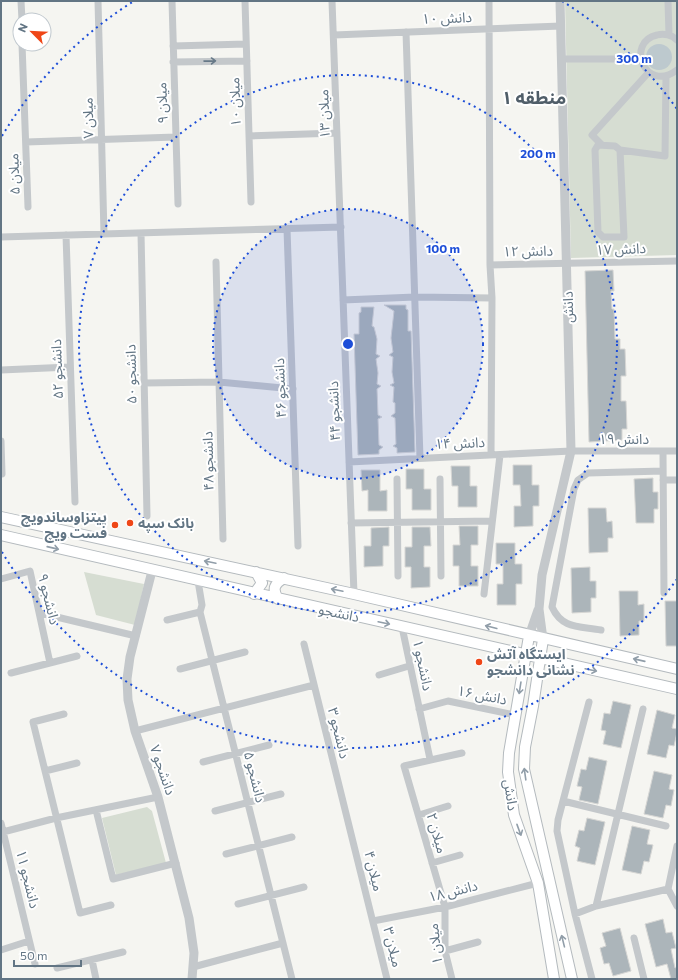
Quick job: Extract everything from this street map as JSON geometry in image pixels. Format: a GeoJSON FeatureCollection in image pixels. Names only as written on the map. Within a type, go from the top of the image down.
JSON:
{"type":"FeatureCollection","features":[{"type":"Feature","properties":{"kind":"main road","name":"دانشجو"},"geometry":{"type":"LineString","coordinates":[[1,517],[284,578],[529,636],[677,669]]}},
{"type":"Feature","properties":{"kind":"main road","name":"دانشجو"},"geometry":{"type":"LineString","coordinates":[[1,535],[525,656],[677,689]]}},
{"type":"Feature","properties":{"kind":"main road"},"geometry":{"type":"LineString","coordinates":[[254,594],[262,583],[256,572]]}},
{"type":"Feature","properties":{"kind":"main road"},"geometry":{"type":"LineString","coordinates":[[278,599],[274,593],[274,588],[276,583],[284,578]]}},
{"type":"Feature","properties":{"kind":"main road","name":"دانش"},"geometry":{"type":"LineString","coordinates":[[529,636],[515,715],[508,772],[509,793],[514,815],[538,883],[554,979]]}},
{"type":"Feature","properties":{"kind":"main road","name":"دانش"},"geometry":{"type":"LineString","coordinates":[[543,639],[525,747],[524,769],[572,979]]}},
{"type":"Feature","properties":{"kind":"main road"},"geometry":{"type":"LineString","coordinates":[[552,967],[569,964]]}},
{"type":"Feature","properties":{"kind":"street"},"geometry":{"type":"LineString","coordinates":[[21,1],[22,12]]}},
{"type":"Feature","properties":{"kind":"street","name":"میلان ۷"},"geometry":{"type":"LineString","coordinates":[[98,1],[104,234]]}},
{"type":"Feature","properties":{"kind":"street","name":"میلان ۹"},"geometry":{"type":"LineString","coordinates":[[172,1],[178,204]]}},
{"type":"Feature","properties":{"kind":"street","name":"میلان ۱۰"},"geometry":{"type":"LineString","coordinates":[[245,1],[251,202]]}},
{"type":"Feature","properties":{"kind":"street","name":"میلان ۱۳"},"geometry":{"type":"LineString","coordinates":[[332,1],[341,227]]}},
{"type":"Feature","properties":{"kind":"street"},"geometry":{"type":"LineString","coordinates":[[489,1],[490,265],[492,298],[491,455]]}},
{"type":"Feature","properties":{"kind":"street","name":"دانش"},"geometry":{"type":"LineString","coordinates":[[543,639],[539,609],[542,575],[571,452],[560,1]]}},
{"type":"Feature","properties":{"kind":"street"},"geometry":{"type":"LineString","coordinates":[[668,1],[669,35]]}},
{"type":"Feature","properties":{"kind":"street","name":"دانش ۱۰"},"geometry":{"type":"LineString","coordinates":[[334,35],[561,26]]}},
{"type":"Feature","properties":{"kind":"street"},"geometry":{"type":"LineString","coordinates":[[406,32],[420,458]]}},
{"type":"Feature","properties":{"kind":"street"},"geometry":{"type":"LineString","coordinates":[[677,40],[669,35],[662,34],[648,39],[644,44],[641,59],[649,72],[660,76],[666,76],[677,70]]}},
{"type":"Feature","properties":{"kind":"street"},"geometry":{"type":"LineString","coordinates":[[173,46],[246,44]]}},
{"type":"Feature","properties":{"kind":"street","name":"میلان ۵"},"geometry":{"type":"LineString","coordinates":[[22,52],[28,207]]}},
{"type":"Feature","properties":{"kind":"street"},"geometry":{"type":"LineString","coordinates":[[561,59],[641,59]]}},
{"type":"Feature","properties":{"kind":"street"},"geometry":{"type":"LineString","coordinates":[[173,62],[247,60]]}},
{"type":"Feature","properties":{"kind":"street"},"geometry":{"type":"LineString","coordinates":[[602,145],[592,135],[649,72]]}},
{"type":"Feature","properties":{"kind":"street"},"geometry":{"type":"LineString","coordinates":[[620,150],[624,237],[603,237],[598,232],[595,150],[598,146],[602,145],[615,146],[620,150],[665,156],[666,76]]}},
{"type":"Feature","properties":{"kind":"street"},"geometry":{"type":"LineString","coordinates":[[249,136],[337,132]]}},
{"type":"Feature","properties":{"kind":"street"},"geometry":{"type":"LineString","coordinates":[[26,142],[176,137]]}},
{"type":"Feature","properties":{"kind":"street"},"geometry":{"type":"LineString","coordinates":[[1,237],[341,227]]}},
{"type":"Feature","properties":{"kind":"street","name":"دانشجو ۴۴"},"geometry":{"type":"LineString","coordinates":[[341,227],[354,594]]}},
{"type":"Feature","properties":{"kind":"street","name":"دانشجو ۴۶"},"geometry":{"type":"LineString","coordinates":[[287,229],[298,546]]}},
{"type":"Feature","properties":{"kind":"street","name":"دانشجو ۵۰"},"geometry":{"type":"LineString","coordinates":[[141,233],[147,516]]}},
{"type":"Feature","properties":{"kind":"street","name":"دانشجو ۵۲"},"geometry":{"type":"LineString","coordinates":[[66,235],[75,502]]}},
{"type":"Feature","properties":{"kind":"street","name":"دانش ۱۷"},"geometry":{"type":"LineString","coordinates":[[567,264],[677,261]]}},
{"type":"Feature","properties":{"kind":"street","name":"دانشجو ۴۸"},"geometry":{"type":"LineString","coordinates":[[216,262],[223,539]]}},
{"type":"Feature","properties":{"kind":"street","name":"دانش ۱۲"},"geometry":{"type":"LineString","coordinates":[[490,265],[567,264]]}},
{"type":"Feature","properties":{"kind":"street"},"geometry":{"type":"LineString","coordinates":[[343,300],[415,297],[492,298]]}},
{"type":"Feature","properties":{"kind":"street"},"geometry":{"type":"LineString","coordinates":[[1,370],[70,367]]}},
{"type":"Feature","properties":{"kind":"street"},"geometry":{"type":"LineString","coordinates":[[144,383],[219,382],[293,389]]}},
{"type":"Feature","properties":{"kind":"street"},"geometry":{"type":"LineString","coordinates":[[1,441],[2,474]]}},
{"type":"Feature","properties":{"kind":"street","name":"دانش ۱۹"},"geometry":{"type":"LineString","coordinates":[[571,452],[677,451]]}},
{"type":"Feature","properties":{"kind":"street","name":"دانش ۱۴"},"geometry":{"type":"LineString","coordinates":[[349,462],[571,452]]}},
{"type":"Feature","properties":{"kind":"street"},"geometry":{"type":"LineString","coordinates":[[663,452],[664,593]]}},
{"type":"Feature","properties":{"kind":"street"},"geometry":{"type":"LineString","coordinates":[[484,594],[500,455]]}},
{"type":"Feature","properties":{"kind":"street"},"geometry":{"type":"LineString","coordinates":[[601,630],[565,624],[557,617],[552,606],[574,489],[578,480],[588,473],[663,471]]}},
{"type":"Feature","properties":{"kind":"street"},"geometry":{"type":"LineString","coordinates":[[397,479],[398,576]]}},
{"type":"Feature","properties":{"kind":"street"},"geometry":{"type":"LineString","coordinates":[[440,479],[441,576]]}},
{"type":"Feature","properties":{"kind":"street"},"geometry":{"type":"LineString","coordinates":[[664,480],[677,480]]}},
{"type":"Feature","properties":{"kind":"street"},"geometry":{"type":"LineString","coordinates":[[352,523],[492,521]]}},
{"type":"Feature","properties":{"kind":"street","name":"دانشجو ۹"},"geometry":{"type":"LineString","coordinates":[[1,579],[30,571],[50,663]]}},
{"type":"Feature","properties":{"kind":"street","name":"دانشجو ۷"},"geometry":{"type":"LineString","coordinates":[[152,571],[127,679],[128,700],[135,731],[158,797],[189,918],[194,953],[192,979]]}},
{"type":"Feature","properties":{"kind":"street","name":"دانشجو ۵"},"geometry":{"type":"LineString","coordinates":[[198,581],[202,605],[200,612],[292,979]]}},
{"type":"Feature","properties":{"kind":"street","name":"دانش"},"geometry":{"type":"LineString","coordinates":[[529,636],[539,609]]}},
{"type":"Feature","properties":{"kind":"street"},"geometry":{"type":"LineString","coordinates":[[167,620],[200,612]]}},
{"type":"Feature","properties":{"kind":"street"},"geometry":{"type":"LineString","coordinates":[[40,613],[136,636]]}},
{"type":"Feature","properties":{"kind":"street","name":"دانشجو ۱"},"geometry":{"type":"LineString","coordinates":[[402,627],[409,666],[420,709]]}},
{"type":"Feature","properties":{"kind":"street","name":"دانشجو ۳"},"geometry":{"type":"LineString","coordinates":[[304,644],[350,827]]}},
{"type":"Feature","properties":{"kind":"street"},"geometry":{"type":"LineString","coordinates":[[180,669],[246,652]]}},
{"type":"Feature","properties":{"kind":"street"},"geometry":{"type":"LineString","coordinates":[[12,673],[77,656]]}},
{"type":"Feature","properties":{"kind":"street"},"geometry":{"type":"LineString","coordinates":[[379,675],[409,666]]}},
{"type":"Feature","properties":{"kind":"street"},"geometry":{"type":"LineString","coordinates":[[135,731],[314,685]]}},
{"type":"Feature","properties":{"kind":"street","name":"دانش ۱۶"},"geometry":{"type":"LineString","coordinates":[[420,709],[448,701],[515,715]]}},
{"type":"Feature","properties":{"kind":"street"},"geometry":{"type":"LineString","coordinates":[[589,702],[562,801],[557,831],[575,914],[592,979]]}},
{"type":"Feature","properties":{"kind":"street"},"geometry":{"type":"LineString","coordinates":[[420,709],[430,760],[462,753]]}},
{"type":"Feature","properties":{"kind":"street"},"geometry":{"type":"LineString","coordinates":[[596,906],[643,709]]}},
{"type":"Feature","properties":{"kind":"street"},"geometry":{"type":"LineString","coordinates":[[64,714],[33,722],[56,818],[80,913],[111,905]]}},
{"type":"Feature","properties":{"kind":"street"},"geometry":{"type":"LineString","coordinates":[[203,762],[269,745]]}},
{"type":"Feature","properties":{"kind":"street","name":"میلان ۲"},"geometry":{"type":"LineString","coordinates":[[430,760],[404,766],[445,907]]}},
{"type":"Feature","properties":{"kind":"street"},"geometry":{"type":"LineString","coordinates":[[45,771],[77,763]]}},
{"type":"Feature","properties":{"kind":"street"},"geometry":{"type":"LineString","coordinates":[[215,811],[281,794]]}},
{"type":"Feature","properties":{"kind":"street"},"geometry":{"type":"LineString","coordinates":[[3,832],[56,818],[158,797]]}},
{"type":"Feature","properties":{"kind":"street"},"geometry":{"type":"LineString","coordinates":[[562,801],[666,826]]}},
{"type":"Feature","properties":{"kind":"street"},"geometry":{"type":"LineString","coordinates":[[419,815],[448,806]]}},
{"type":"Feature","properties":{"kind":"street"},"geometry":{"type":"LineString","coordinates":[[96,810],[113,879],[176,863]]}},
{"type":"Feature","properties":{"kind":"street","name":"دانشجو ۱۱"},"geometry":{"type":"LineString","coordinates":[[1,822],[35,964]]}},
{"type":"Feature","properties":{"kind":"street","name":"میلان ۴"},"geometry":{"type":"LineString","coordinates":[[350,827],[373,921]]}},
{"type":"Feature","properties":{"kind":"street"},"geometry":{"type":"LineString","coordinates":[[226,854],[292,837]]}},
{"type":"Feature","properties":{"kind":"street"},"geometry":{"type":"LineString","coordinates":[[677,846],[668,889],[677,906]]}},
{"type":"Feature","properties":{"kind":"street"},"geometry":{"type":"LineString","coordinates":[[432,863],[460,855]]}},
{"type":"Feature","properties":{"kind":"street","name":"دانش ۱۸"},"geometry":{"type":"LineString","coordinates":[[373,921],[445,907],[538,883]]}},
{"type":"Feature","properties":{"kind":"street"},"geometry":{"type":"LineString","coordinates":[[238,904],[304,887]]}},
{"type":"Feature","properties":{"kind":"street"},"geometry":{"type":"LineString","coordinates":[[575,914],[596,906],[668,889]]}},
{"type":"Feature","properties":{"kind":"street"},"geometry":{"type":"LineString","coordinates":[[668,889],[677,899]]}},
{"type":"Feature","properties":{"kind":"street","name":"میلان ۱"},"geometry":{"type":"LineString","coordinates":[[445,907],[445,950],[452,979]]}},
{"type":"Feature","properties":{"kind":"street","name":"میلان ۳"},"geometry":{"type":"LineString","coordinates":[[373,921],[387,979]]}},
{"type":"Feature","properties":{"kind":"street"},"geometry":{"type":"LineString","coordinates":[[634,938],[644,979]]}},
{"type":"Feature","properties":{"kind":"street"},"geometry":{"type":"LineString","coordinates":[[1,950],[30,941]]}},
{"type":"Feature","properties":{"kind":"street"},"geometry":{"type":"LineString","coordinates":[[445,950],[478,942]]}},
{"type":"Feature","properties":{"kind":"street"},"geometry":{"type":"LineString","coordinates":[[193,967],[284,943]]}},
{"type":"Feature","properties":{"kind":"street"},"geometry":{"type":"LineString","coordinates":[[56,968],[123,952]]}},
{"type":"Feature","properties":{"kind":"street"},"geometry":{"type":"LineString","coordinates":[[92,960],[96,979]]}},
{"type":"Feature","properties":{"kind":"shaded area"},"geometry":{"type":"Polygon","coordinates":[[[565,1],[677,1],[677,255],[571,258],[565,1]]]}},
{"type":"Feature","properties":{"kind":"shaded area"},"geometry":{"type":"Polygon","coordinates":[[[659,44],[668,48],[672,57],[668,66],[659,70],[650,66],[646,57],[650,48],[659,44]]]}},
{"type":"Feature","properties":{"kind":"shaded area"},"geometry":{"type":"Polygon","coordinates":[[[84,572],[144,584],[135,625],[96,615],[84,572]]]}},
{"type":"Feature","properties":{"kind":"shaded area"},"geometry":{"type":"Polygon","coordinates":[[[147,807],[152,811],[166,863],[116,875],[102,818],[147,807]]]}},
{"type":"Feature","properties":{"kind":"building"},"geometry":{"type":"Polygon","coordinates":[[[613,270],[614,291],[611,291],[612,309],[614,309],[615,339],[620,339],[620,349],[625,349],[626,376],[621,376],[621,401],[626,401],[627,429],[622,429],[622,440],[589,442],[585,271],[613,270]]]}},
{"type":"Feature","properties":{"kind":"building"},"geometry":{"type":"Polygon","coordinates":[[[384,305],[406,305],[406,309],[408,310],[408,331],[411,331],[415,452],[397,453],[397,448],[393,446],[396,444],[395,418],[391,416],[395,413],[395,403],[393,402],[394,387],[390,385],[394,383],[392,372],[393,357],[389,355],[393,352],[391,338],[394,311],[384,305]]]}},
{"type":"Feature","properties":{"kind":"building"},"geometry":{"type":"Polygon","coordinates":[[[361,307],[374,307],[372,326],[374,327],[377,339],[376,354],[380,356],[376,359],[378,373],[377,384],[381,386],[377,389],[378,415],[382,417],[378,419],[379,445],[383,447],[379,450],[379,454],[358,455],[354,334],[359,334],[359,313],[361,312],[361,307]]]}},
{"type":"Feature","properties":{"kind":"building"},"geometry":{"type":"Polygon","coordinates":[[[513,465],[532,465],[532,485],[539,485],[539,506],[533,506],[533,526],[514,527],[514,506],[521,506],[520,485],[513,485],[513,465]]]}},
{"type":"Feature","properties":{"kind":"building"},"geometry":{"type":"Polygon","coordinates":[[[451,466],[470,466],[470,486],[477,486],[477,507],[458,507],[458,486],[452,486],[451,466]]]}},
{"type":"Feature","properties":{"kind":"building"},"geometry":{"type":"Polygon","coordinates":[[[406,469],[424,469],[424,489],[431,489],[431,510],[412,510],[412,489],[406,489],[406,469]]]}},
{"type":"Feature","properties":{"kind":"building"},"geometry":{"type":"Polygon","coordinates":[[[361,470],[380,470],[380,491],[387,490],[387,511],[368,511],[368,490],[362,491],[361,470]]]}},
{"type":"Feature","properties":{"kind":"building"},"geometry":{"type":"Polygon","coordinates":[[[653,478],[653,492],[658,492],[658,509],[654,509],[654,523],[636,523],[634,479],[653,478]]]}},
{"type":"Feature","properties":{"kind":"building"},"geometry":{"type":"Polygon","coordinates":[[[588,508],[606,508],[607,522],[612,521],[613,538],[608,538],[608,552],[589,553],[588,508]]]}},
{"type":"Feature","properties":{"kind":"building"},"geometry":{"type":"Polygon","coordinates":[[[459,526],[478,526],[478,545],[471,545],[471,566],[478,566],[478,586],[459,586],[459,566],[453,566],[453,545],[460,545],[459,526]]]}},
{"type":"Feature","properties":{"kind":"building"},"geometry":{"type":"Polygon","coordinates":[[[389,527],[389,546],[383,546],[383,566],[364,567],[364,546],[371,546],[371,528],[389,527]]]}},
{"type":"Feature","properties":{"kind":"building"},"geometry":{"type":"Polygon","coordinates":[[[412,527],[430,527],[431,546],[424,546],[424,567],[430,567],[430,587],[411,588],[411,567],[405,567],[405,547],[412,547],[412,527]]]}},
{"type":"Feature","properties":{"kind":"building"},"geometry":{"type":"Polygon","coordinates":[[[496,543],[515,543],[515,564],[522,564],[522,584],[516,584],[516,605],[497,605],[497,584],[503,584],[503,564],[496,564],[496,543]]]}},
{"type":"Feature","properties":{"kind":"building"},"geometry":{"type":"Polygon","coordinates":[[[590,567],[590,581],[596,581],[596,598],[591,598],[591,612],[572,613],[571,568],[590,567]]]}},
{"type":"Feature","properties":{"kind":"building"},"geometry":{"type":"Polygon","coordinates":[[[619,591],[638,591],[638,605],[644,604],[644,621],[639,621],[639,635],[620,636],[619,591]]]}},
{"type":"Feature","properties":{"kind":"building"},"geometry":{"type":"Polygon","coordinates":[[[665,601],[677,601],[677,646],[666,646],[665,601]]]}},
{"type":"Feature","properties":{"kind":"building"},"geometry":{"type":"Polygon","coordinates":[[[613,701],[631,705],[621,748],[603,744],[606,731],[601,730],[604,713],[610,714],[613,701]]]}},
{"type":"Feature","properties":{"kind":"building"},"geometry":{"type":"Polygon","coordinates":[[[657,710],[675,715],[672,728],[677,729],[677,732],[674,746],[669,745],[666,758],[647,754],[657,710]]]}},
{"type":"Feature","properties":{"kind":"building"},"geometry":{"type":"Polygon","coordinates":[[[589,757],[607,761],[598,804],[579,800],[582,787],[577,786],[581,769],[586,770],[589,757]]]}},
{"type":"Feature","properties":{"kind":"building"},"geometry":{"type":"Polygon","coordinates":[[[654,771],[672,775],[669,789],[674,790],[671,806],[666,805],[663,818],[644,814],[654,771]]]}},
{"type":"Feature","properties":{"kind":"building"},"geometry":{"type":"Polygon","coordinates":[[[587,818],[605,822],[595,865],[577,861],[580,848],[575,846],[579,830],[584,831],[587,818]]]}},
{"type":"Feature","properties":{"kind":"building"},"geometry":{"type":"Polygon","coordinates":[[[632,826],[650,830],[647,844],[653,845],[649,862],[644,861],[641,874],[622,870],[632,826]]]}},
{"type":"Feature","properties":{"kind":"building"},"geometry":{"type":"Polygon","coordinates":[[[663,919],[666,933],[672,932],[676,948],[671,949],[675,968],[677,967],[677,979],[671,979],[667,964],[656,967],[645,924],[663,919]]]}},
{"type":"Feature","properties":{"kind":"building"},"geometry":{"type":"Polygon","coordinates":[[[620,928],[631,971],[613,976],[609,963],[604,964],[600,948],[606,946],[602,933],[620,928]]]}},
{"type":"Feature","properties":{"kind":"place","name":"بانک سپه"},"geometry":{"type":"Point","coordinates":[130,523]}},
{"type":"Feature","properties":{"kind":"place","name":"پیتزاوساندویچ فست ویچ"},"geometry":{"type":"Point","coordinates":[115,525]}},
{"type":"Feature","properties":{"kind":"place","name":"ایستگاه آتش نشانی دانشجو"},"geometry":{"type":"Point","coordinates":[479,662]}},
{"type":"Feature","properties":{"kind":"district","name":"منطقه ۱"},"geometry":{"type":"Point","coordinates":[534,98]}}]}
